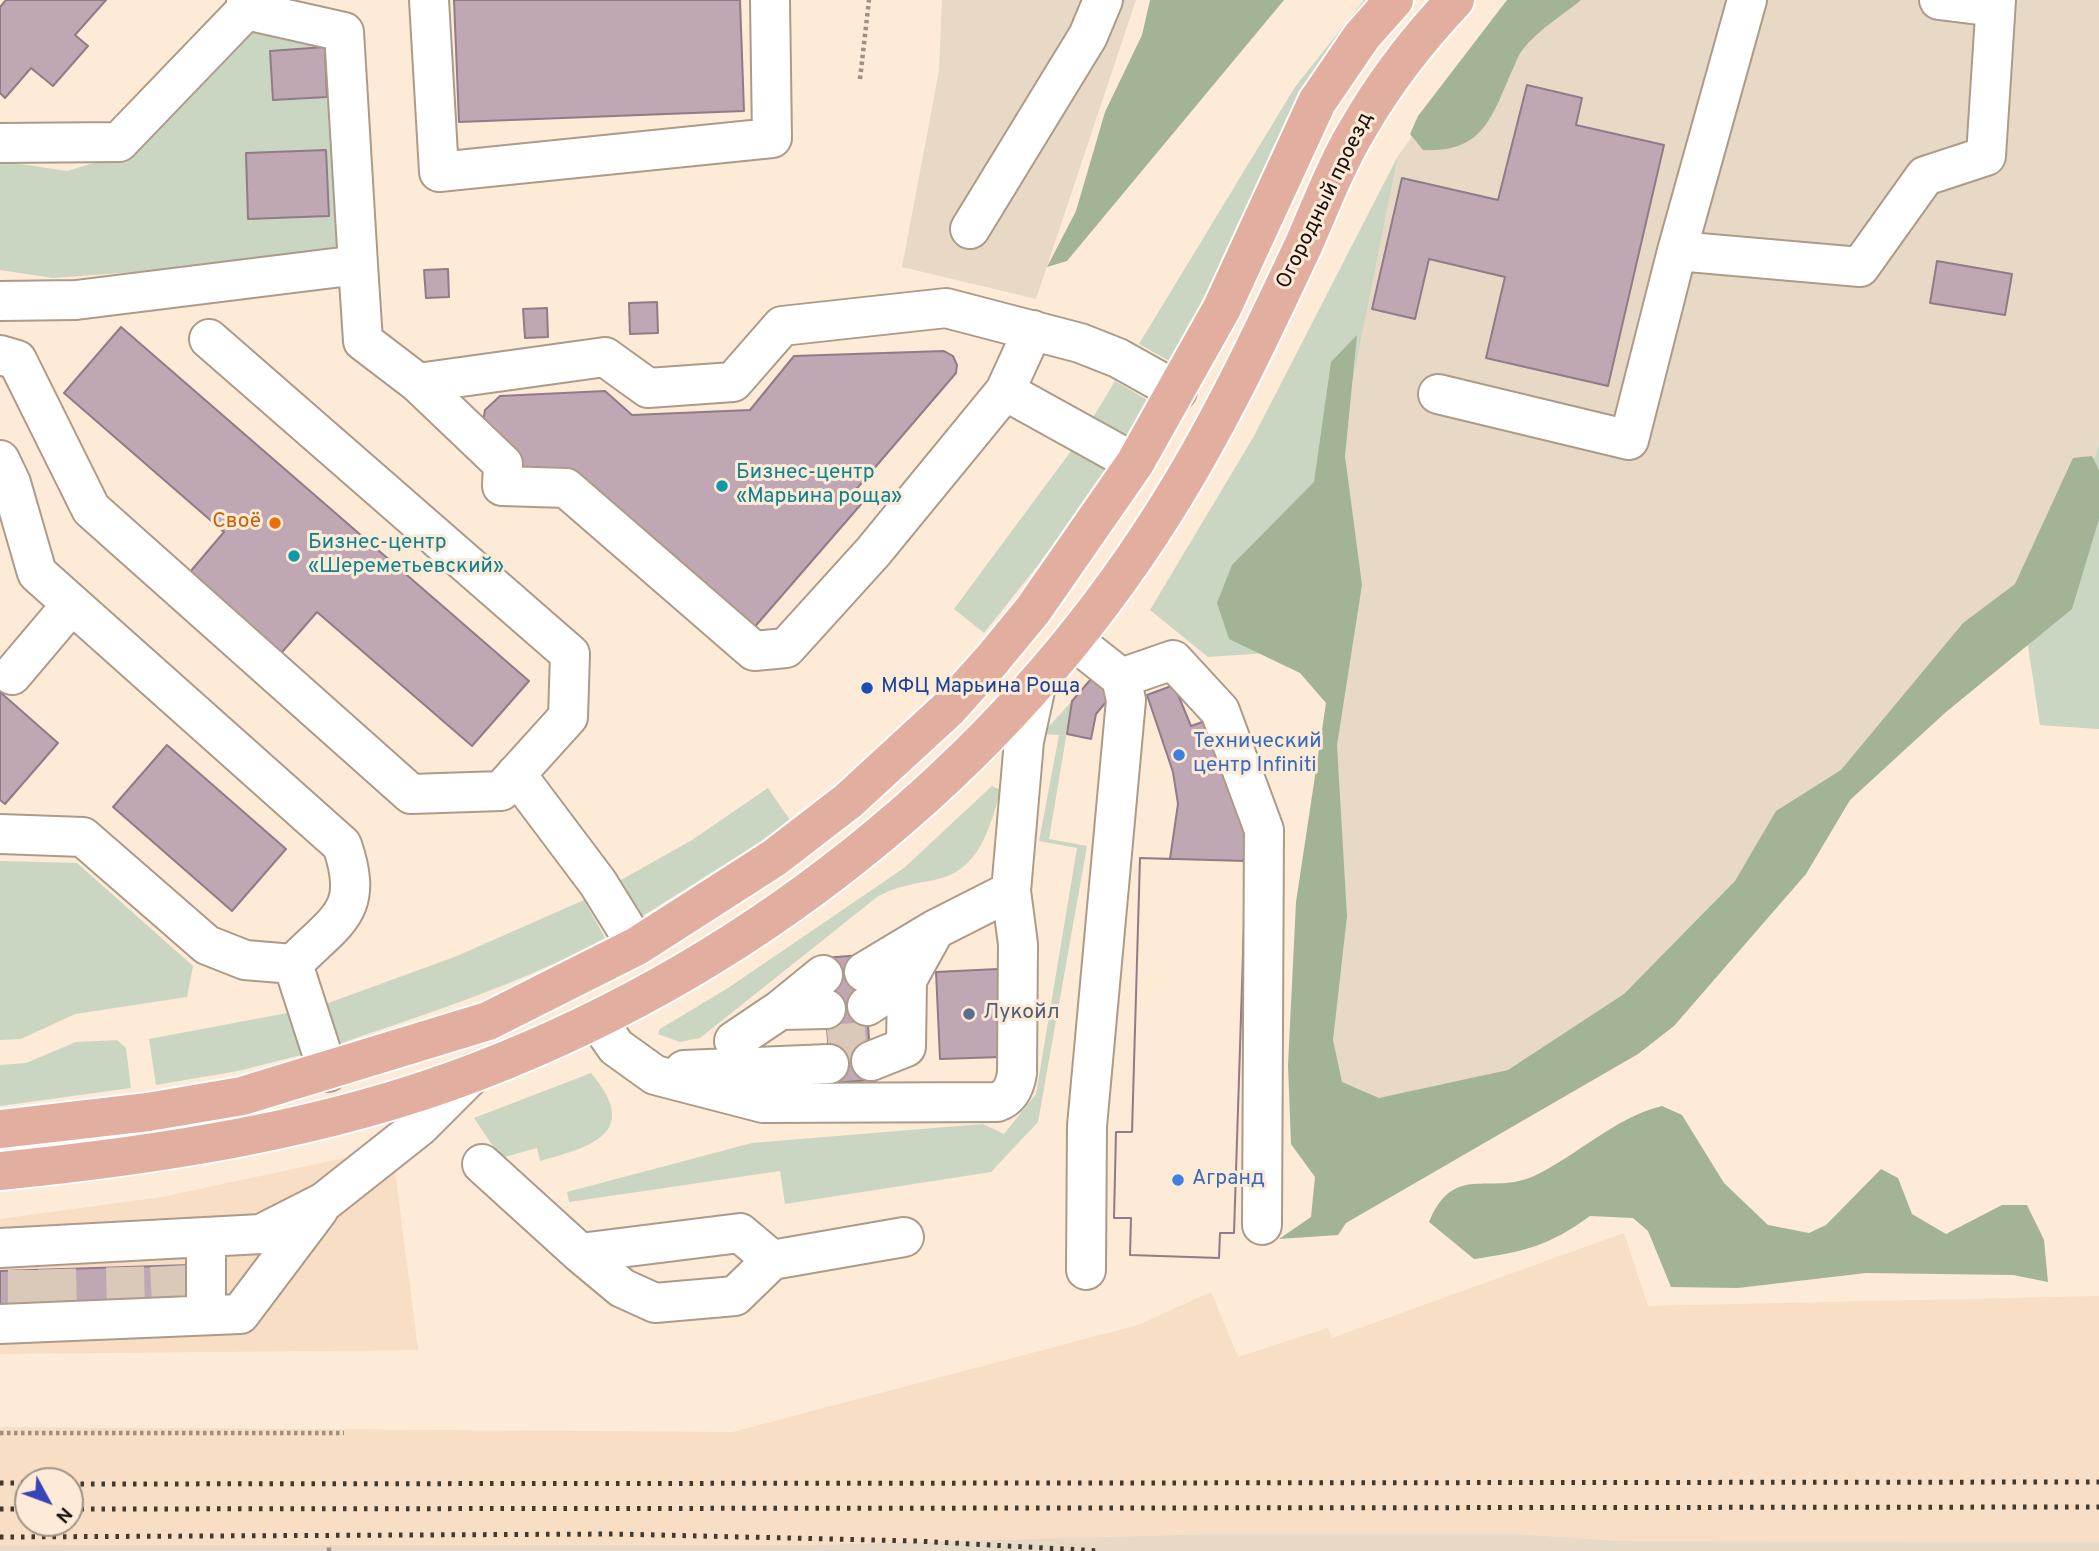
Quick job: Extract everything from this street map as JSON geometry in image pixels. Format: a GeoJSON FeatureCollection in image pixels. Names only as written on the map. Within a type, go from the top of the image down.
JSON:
{"type":"FeatureCollection","features":[{"type":"Feature","properties":{"kind":"main road"},"geometry":{"type":"LineString","coordinates":[[0,1129],[175,1108],[242,1096],[328,1072],[488,1021],[638,946],[774,858],[848,801],[948,709],[1033,610],[1135,463],[1222,308],[1317,102],[1362,36],[1394,0]]}},
{"type":"Feature","properties":{"kind":"main road","name":"Огородный проезд"},"geometry":{"type":"LineString","coordinates":[[0,1171],[154,1153],[249,1137],[344,1113],[473,1073],[598,1021],[709,957],[805,892],[879,837],[1036,686],[1118,582],[1179,489],[1221,416],[1357,129],[1401,65],[1455,0]]}},
{"type":"Feature","properties":{"kind":"lane"},"geometry":{"type":"LineString","coordinates":[[317,0],[344,32],[363,341],[418,383],[503,464],[502,486],[566,488],[754,650],[786,648],[873,552],[1005,391],[1033,330]]}},
{"type":"Feature","properties":{"kind":"lane"},"geometry":{"type":"LineString","coordinates":[[429,0],[439,172],[772,138],[770,0]]}},
{"type":"Feature","properties":{"kind":"lane"},"geometry":{"type":"LineString","coordinates":[[970,229],[1088,36],[1103,0]]}},
{"type":"Feature","properties":{"kind":"lane"},"geometry":{"type":"LineString","coordinates":[[1438,394],[1629,440],[1747,0]]}},
{"type":"Feature","properties":{"kind":"lane"},"geometry":{"type":"LineString","coordinates":[[1678,251],[1860,267],[1925,176],[1986,156],[1997,2],[1939,0]]}},
{"type":"Feature","properties":{"kind":"lane"},"geometry":{"type":"LineString","coordinates":[[0,143],[119,142],[246,5],[344,32]]}},
{"type":"Feature","properties":{"kind":"lane"},"geometry":{"type":"LineString","coordinates":[[0,301],[76,300],[358,265]]}},
{"type":"Feature","properties":{"kind":"lane"},"geometry":{"type":"LineString","coordinates":[[418,383],[605,357],[648,388],[733,382],[782,326],[946,308],[1033,330],[1118,358],[1177,391]]}},
{"type":"Feature","properties":{"kind":"lane"},"geometry":{"type":"LineString","coordinates":[[0,355],[18,360],[91,509],[411,794],[501,791],[568,717],[570,654],[209,339]]}},
{"type":"Feature","properties":{"kind":"lane"},"geometry":{"type":"LineString","coordinates":[[1005,391],[1135,463]]}},
{"type":"Feature","properties":{"kind":"lane"},"geometry":{"type":"LineString","coordinates":[[4,480],[37,573],[342,845],[352,875],[349,906],[293,964]]}},
{"type":"Feature","properties":{"kind":"lane"},"geometry":{"type":"LineString","coordinates":[[12,675],[72,604]]}},
{"type":"Feature","properties":{"kind":"lane"},"geometry":{"type":"LineString","coordinates":[[1073,640],[1144,678]]}},
{"type":"Feature","properties":{"kind":"lane"},"geometry":{"type":"LineString","coordinates":[[1086,1270],[1087,1126],[1126,700],[1144,678],[1172,660],[1220,711],[1264,830],[1262,1225]]}},
{"type":"Feature","properties":{"kind":"lane"},"geometry":{"type":"LineString","coordinates":[[598,1021],[616,1047],[669,1072],[763,1103],[1002,1100],[1015,1087],[1017,1073],[1018,944],[1011,891],[1024,741],[1036,686]]}},
{"type":"Feature","properties":{"kind":"lane"},"geometry":{"type":"LineString","coordinates":[[516,774],[598,883],[638,946]]}},
{"type":"Feature","properties":{"kind":"lane"},"geometry":{"type":"LineString","coordinates":[[0,834],[83,837],[206,945],[245,960],[293,964]]}},
{"type":"Feature","properties":{"kind":"lane"},"geometry":{"type":"LineString","coordinates":[[868,1020],[934,930],[1011,891]]}},
{"type":"Feature","properties":{"kind":"lane"},"geometry":{"type":"LineString","coordinates":[[868,1020],[907,980],[934,930]]}},
{"type":"Feature","properties":{"kind":"lane"},"geometry":{"type":"LineString","coordinates":[[293,964],[328,1072]]}},
{"type":"Feature","properties":{"kind":"lane"},"geometry":{"type":"LineString","coordinates":[[868,1020],[906,1047],[907,980]]}},
{"type":"Feature","properties":{"kind":"lane"},"geometry":{"type":"LineString","coordinates":[[669,1072],[734,1041],[780,1010],[826,1023]]}},
{"type":"Feature","properties":{"kind":"lane"},"geometry":{"type":"LineString","coordinates":[[669,1072],[826,1023]]}},
{"type":"Feature","properties":{"kind":"lane"},"geometry":{"type":"LineString","coordinates":[[734,1041],[826,1023]]}},
{"type":"Feature","properties":{"kind":"lane"},"geometry":{"type":"LineString","coordinates":[[34,1256],[146,1253],[206,1237],[261,1234],[324,1202],[438,1110],[473,1073]]}},
{"type":"Feature","properties":{"kind":"lane"},"geometry":{"type":"LineString","coordinates":[[482,1164],[622,1288],[655,1303],[735,1296],[772,1260],[904,1237]]}},
{"type":"Feature","properties":{"kind":"lane"},"geometry":{"type":"LineString","coordinates":[[34,1317],[157,1312],[240,1314],[324,1202]]}},
{"type":"Feature","properties":{"kind":"lane"},"geometry":{"type":"LineString","coordinates":[[580,1253],[740,1233],[772,1260]]}},
{"type":"Feature","properties":{"kind":"lane"},"geometry":{"type":"LineString","coordinates":[[157,1312],[206,1237]]}},
{"type":"Feature","properties":{"kind":"path"},"geometry":{"type":"LineString","coordinates":[[860,79],[869,0]]}},
{"type":"Feature","properties":{"kind":"path"},"geometry":{"type":"LineString","coordinates":[[0,1433],[344,1433]]}},
{"type":"Feature","properties":{"kind":"shaded area"},"geometry":{"type":"Polygon","coordinates":[[[942,0],[1136,0],[1036,299],[902,267],[939,71],[942,0]]]}},
{"type":"Feature","properties":{"kind":"shaded area"},"geometry":{"type":"Polygon","coordinates":[[[1539,0],[2099,0],[2099,729],[2040,725],[2022,600],[1636,1051],[1343,1220],[1308,987],[1345,420],[1398,156],[1441,96],[1539,0]]]}},
{"type":"Feature","properties":{"kind":"shaded area"},"geometry":{"type":"Polygon","coordinates":[[[392,1148],[418,1350],[0,1354],[0,1219],[162,1197],[392,1148]]]}},
{"type":"Feature","properties":{"kind":"shaded area"},"geometry":{"type":"Polygon","coordinates":[[[1624,1233],[1648,1306],[2099,1296],[2099,1542],[1622,1541],[1516,1534],[1211,1534],[810,1545],[0,1546],[0,1427],[733,1432],[1138,1325],[1211,1292],[1238,1357],[1328,1328],[1332,1338],[1624,1233]]]}},
{"type":"Feature","properties":{"kind":"shaded area"},"geometry":{"type":"Polygon","coordinates":[[[1211,1534],[1516,1534],[1622,1541],[2099,1542],[2099,1551],[0,1551],[0,1546],[65,1545],[810,1545],[1211,1534]]]}},
{"type":"Feature","properties":{"kind":"green space"},"geometry":{"type":"Polygon","coordinates":[[[1150,0],[1284,0],[1067,261],[1047,267],[1076,211],[1105,112],[1142,35],[1150,0]]]}},
{"type":"Feature","properties":{"kind":"green space"},"geometry":{"type":"Polygon","coordinates":[[[1364,0],[1370,0],[1171,362],[1139,344],[1295,87],[1364,0]]]}},
{"type":"Feature","properties":{"kind":"green space"},"geometry":{"type":"Polygon","coordinates":[[[1507,0],[1581,0],[1543,29],[1523,49],[1482,130],[1459,146],[1423,150],[1410,134],[1418,116],[1507,0]]]}},
{"type":"Feature","properties":{"kind":"green space"},"geometry":{"type":"Polygon","coordinates":[[[247,20],[334,41],[342,257],[53,278],[0,270],[0,161],[67,171],[124,154],[247,20]]]}},
{"type":"Feature","properties":{"kind":"green space"},"geometry":{"type":"Polygon","coordinates":[[[1398,156],[1345,420],[1327,649],[1208,657],[1150,610],[1254,436],[1398,156]]]}},
{"type":"Feature","properties":{"kind":"green space"},"geometry":{"type":"Polygon","coordinates":[[[1357,335],[1345,456],[1362,585],[1337,745],[1347,916],[1333,1040],[1342,1082],[1379,1098],[1508,1070],[1624,994],[1735,881],[1776,811],[1841,770],[1963,623],[2015,584],[2073,458],[2092,456],[2099,470],[2099,519],[2072,609],[1946,712],[1850,800],[1806,874],[1674,1026],[1638,1054],[1346,1223],[1338,1235],[1279,1239],[1311,1217],[1315,1177],[1291,1144],[1288,1065],[1296,902],[1326,703],[1300,673],[1229,639],[1217,603],[1232,565],[1314,482],[1331,362],[1357,335]]]}},
{"type":"Feature","properties":{"kind":"green space"},"geometry":{"type":"Polygon","coordinates":[[[1115,381],[1149,401],[1126,442],[1091,421],[1115,381]]]}},
{"type":"Feature","properties":{"kind":"green space"},"geometry":{"type":"Polygon","coordinates":[[[2099,444],[2099,729],[2040,725],[2021,599],[2079,507],[2099,444]]]}},
{"type":"Feature","properties":{"kind":"green space"},"geometry":{"type":"Polygon","coordinates":[[[1074,447],[1109,467],[1062,535],[984,633],[954,609],[1074,447]]]}},
{"type":"Feature","properties":{"kind":"green space"},"geometry":{"type":"Polygon","coordinates":[[[1072,701],[1049,839],[1087,846],[1038,1122],[991,1172],[785,1204],[780,1171],[569,1202],[567,1192],[752,1143],[983,1124],[1004,1134],[1036,1094],[1077,848],[1039,841],[1059,735],[1042,734],[1072,701]]]}},
{"type":"Feature","properties":{"kind":"green space"},"geometry":{"type":"Polygon","coordinates":[[[992,786],[1001,790],[987,833],[972,858],[962,868],[950,875],[898,888],[877,897],[700,1038],[680,1042],[658,1034],[660,1029],[728,988],[904,868],[992,786]]]}},
{"type":"Feature","properties":{"kind":"green space"},"geometry":{"type":"Polygon","coordinates":[[[768,788],[790,820],[762,841],[641,917],[621,880],[692,840],[768,788]]]}},
{"type":"Feature","properties":{"kind":"green space"},"geometry":{"type":"Polygon","coordinates":[[[0,861],[77,863],[193,966],[187,997],[75,1014],[21,1039],[0,1040],[0,861]]]}},
{"type":"Feature","properties":{"kind":"green space"},"geometry":{"type":"Polygon","coordinates":[[[584,900],[605,938],[505,984],[333,1046],[320,1006],[457,956],[584,900]]]}},
{"type":"Feature","properties":{"kind":"green space"},"geometry":{"type":"Polygon","coordinates":[[[298,1011],[309,1053],[238,1071],[156,1085],[149,1039],[298,1011]]]}},
{"type":"Feature","properties":{"kind":"green space"},"geometry":{"type":"Polygon","coordinates":[[[117,1040],[126,1048],[131,1088],[0,1106],[0,1065],[26,1063],[76,1042],[117,1040]]]}},
{"type":"Feature","properties":{"kind":"green space"},"geometry":{"type":"Polygon","coordinates":[[[591,1073],[606,1093],[612,1110],[611,1124],[604,1134],[577,1150],[540,1161],[537,1148],[501,1158],[474,1118],[591,1073]]]}},
{"type":"Feature","properties":{"kind":"green space"},"geometry":{"type":"Polygon","coordinates":[[[1662,1106],[1682,1115],[1724,1183],[1768,1225],[1809,1233],[1826,1225],[1881,1169],[1898,1178],[1912,1214],[1946,1234],[2002,1205],[2027,1205],[2044,1240],[2048,1282],[2013,1275],[1866,1273],[1738,1288],[1671,1287],[1648,1231],[1633,1218],[1590,1216],[1535,1246],[1474,1259],[1429,1222],[1439,1204],[1450,1192],[1461,1186],[1518,1181],[1534,1176],[1628,1119],[1662,1106]]]}},
{"type":"Feature","properties":{"kind":"building"},"geometry":{"type":"Polygon","coordinates":[[[6,0],[106,0],[75,35],[88,46],[53,86],[31,68],[5,98],[0,93],[0,7],[6,0]]]}},
{"type":"Feature","properties":{"kind":"building"},"geometry":{"type":"Polygon","coordinates":[[[454,0],[740,0],[744,111],[459,122],[454,0]]]}},
{"type":"Feature","properties":{"kind":"building"},"geometry":{"type":"Polygon","coordinates":[[[325,47],[327,97],[273,100],[270,51],[325,47]]]}},
{"type":"Feature","properties":{"kind":"building"},"geometry":{"type":"Polygon","coordinates":[[[1527,85],[1582,98],[1576,125],[1664,145],[1608,386],[1486,358],[1505,277],[1429,259],[1415,319],[1372,309],[1402,178],[1498,200],[1527,85]]]}},
{"type":"Feature","properties":{"kind":"building"},"geometry":{"type":"Polygon","coordinates":[[[326,150],[329,216],[248,219],[246,153],[326,150]]]}},
{"type":"Feature","properties":{"kind":"building"},"geometry":{"type":"Polygon","coordinates":[[[1937,261],[2012,274],[2005,315],[1930,303],[1937,261]]]}},
{"type":"Feature","properties":{"kind":"building"},"geometry":{"type":"Polygon","coordinates":[[[448,269],[449,297],[426,298],[424,270],[448,269]]]}},
{"type":"Feature","properties":{"kind":"building"},"geometry":{"type":"Polygon","coordinates":[[[657,302],[658,333],[630,334],[629,303],[657,302]]]}},
{"type":"Feature","properties":{"kind":"building"},"geometry":{"type":"Polygon","coordinates":[[[547,308],[548,337],[525,338],[523,309],[547,308]]]}},
{"type":"Feature","properties":{"kind":"building","name":"Бизнес-центр «Шереметьевский»"},"geometry":{"type":"Polygon","coordinates":[[[121,327],[529,681],[472,746],[317,612],[276,659],[184,579],[224,532],[64,393],[121,327]]]}},
{"type":"Feature","properties":{"kind":"building","name":"Бизнес-центр «Марьина роща»"},"geometry":{"type":"Polygon","coordinates":[[[944,351],[953,356],[957,365],[956,373],[853,493],[863,502],[752,630],[514,478],[483,422],[485,410],[500,396],[605,391],[632,415],[750,410],[794,356],[944,351]]]}},
{"type":"Feature","properties":{"kind":"building"},"geometry":{"type":"Polygon","coordinates":[[[1092,678],[1111,696],[1096,714],[1091,739],[1067,734],[1072,701],[1092,678]]]}},
{"type":"Feature","properties":{"kind":"building"},"geometry":{"type":"Polygon","coordinates":[[[1174,685],[1191,726],[1208,720],[1247,832],[1234,1233],[1220,1233],[1219,1258],[1130,1255],[1131,1218],[1114,1218],[1116,1132],[1132,1132],[1140,858],[1170,859],[1178,804],[1173,772],[1147,695],[1174,685]]]}},
{"type":"Feature","properties":{"kind":"building"},"geometry":{"type":"Polygon","coordinates":[[[0,692],[58,743],[5,804],[0,800],[0,692]]]}},
{"type":"Feature","properties":{"kind":"building"},"geometry":{"type":"Polygon","coordinates":[[[167,745],[286,849],[232,911],[113,807],[167,745]]]}},
{"type":"Feature","properties":{"kind":"building"},"geometry":{"type":"Polygon","coordinates":[[[1140,858],[1246,861],[1234,1233],[1220,1233],[1219,1258],[1130,1255],[1131,1218],[1114,1218],[1116,1132],[1132,1132],[1140,858]]]}},
{"type":"Feature","properties":{"kind":"building"},"geometry":{"type":"Polygon","coordinates":[[[863,955],[872,1080],[831,1083],[822,958],[863,955]]]}},
{"type":"Feature","properties":{"kind":"building","name":"Лукойл"},"geometry":{"type":"Polygon","coordinates":[[[998,969],[1001,1057],[940,1059],[936,972],[998,969]]]}},
{"type":"Feature","properties":{"kind":"building"},"geometry":{"type":"Polygon","coordinates":[[[191,1265],[193,1304],[0,1310],[0,1271],[191,1265]]]}},
{"type":"Feature","properties":{"kind":"tunnel"},"geometry":{"type":"LineString","coordinates":[[828,1044],[869,1041]]}},
{"type":"Feature","properties":{"kind":"tunnel"},"geometry":{"type":"LineString","coordinates":[[169,1266],[171,1304]]}},
{"type":"Feature","properties":{"kind":"tunnel"},"geometry":{"type":"LineString","coordinates":[[125,1267],[126,1306]]}},
{"type":"Feature","properties":{"kind":"tunnel"},"geometry":{"type":"LineString","coordinates":[[57,1269],[58,1308]]}},
{"type":"Feature","properties":{"kind":"tunnel"},"geometry":{"type":"LineString","coordinates":[[27,1270],[27,1309]]}},
{"type":"Feature","properties":{"kind":"railway"},"geometry":{"type":"LineString","coordinates":[[84,1484],[2099,1482]]}},
{"type":"Feature","properties":{"kind":"railway"},"geometry":{"type":"LineString","coordinates":[[0,1483],[14,1483]]}},
{"type":"Feature","properties":{"kind":"railway"},"geometry":{"type":"LineString","coordinates":[[84,1509],[2099,1507]]}},
{"type":"Feature","properties":{"kind":"railway"},"geometry":{"type":"LineString","coordinates":[[0,1509],[14,1509]]}},
{"type":"Feature","properties":{"kind":"railway"},"geometry":{"type":"LineString","coordinates":[[0,1537],[614,1534],[916,1541],[1101,1551]]}},
{"type":"Feature","properties":{"kind":"place","name":"Бизнес-центр «Марьина роща»"},"geometry":{"type":"Point","coordinates":[722,486]}},
{"type":"Feature","properties":{"kind":"place","name":"Своё"},"geometry":{"type":"Point","coordinates":[275,523]}},
{"type":"Feature","properties":{"kind":"place","name":"Бизнес-центр «Шереметьевский»"},"geometry":{"type":"Point","coordinates":[294,556]}},
{"type":"Feature","properties":{"kind":"place","name":"МФЦ Марьина Роща"},"geometry":{"type":"Point","coordinates":[867,688]}},
{"type":"Feature","properties":{"kind":"place","name":"Технический центр Infiniti"},"geometry":{"type":"Point","coordinates":[1179,755]}},
{"type":"Feature","properties":{"kind":"place","name":"Лукойл"},"geometry":{"type":"Point","coordinates":[969,1014]}},
{"type":"Feature","properties":{"kind":"place","name":"Агранд"},"geometry":{"type":"Point","coordinates":[1178,1180]}}]}
